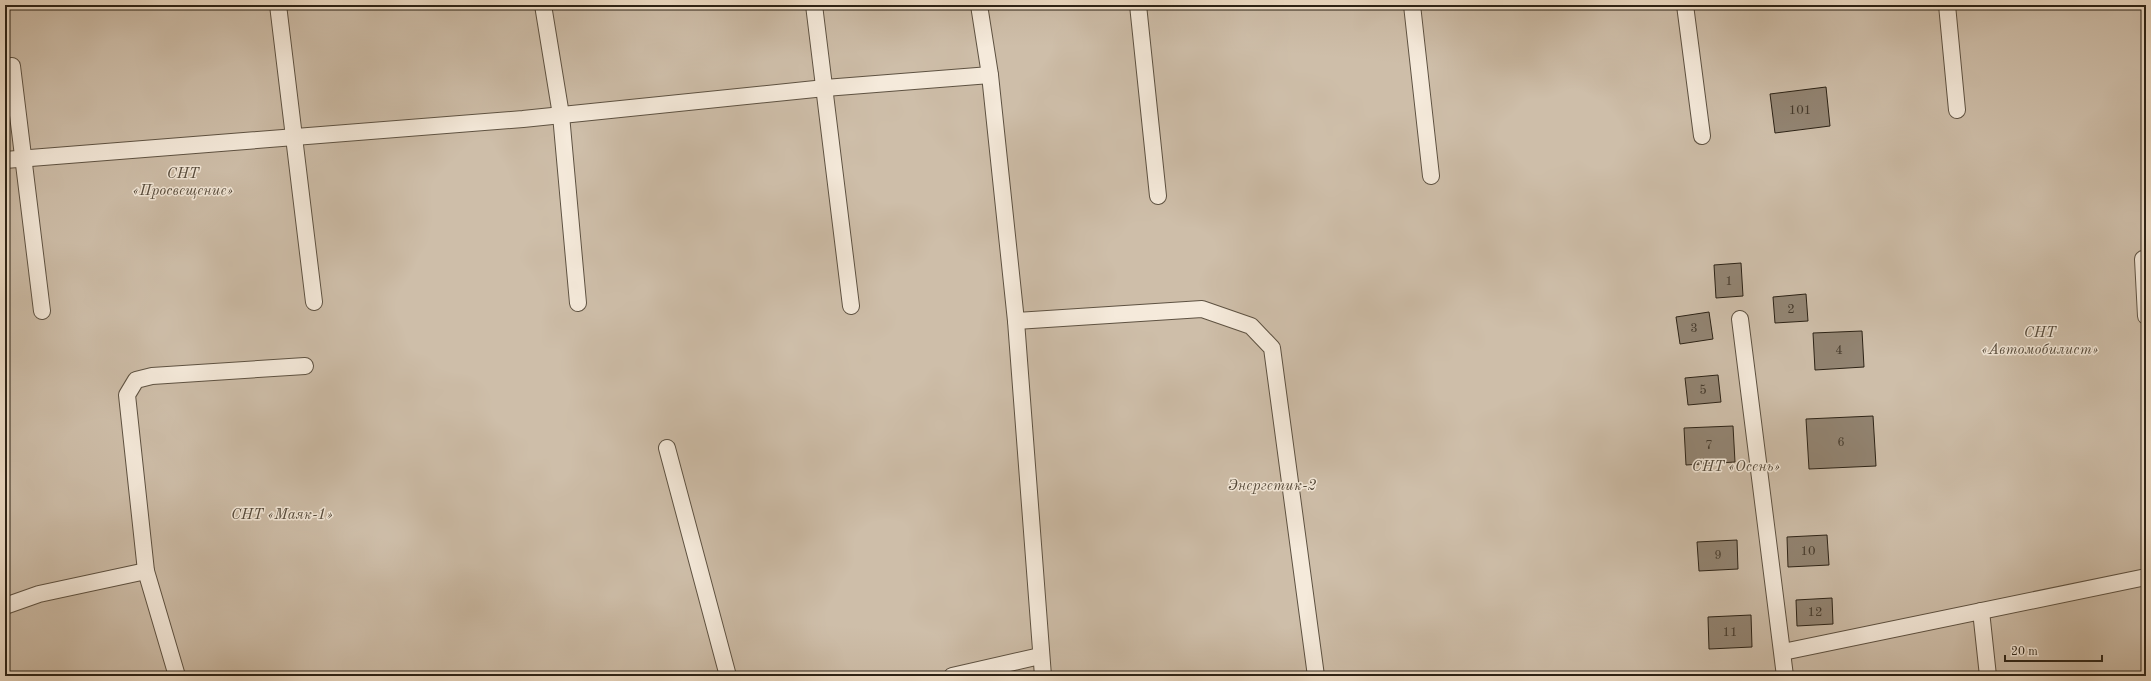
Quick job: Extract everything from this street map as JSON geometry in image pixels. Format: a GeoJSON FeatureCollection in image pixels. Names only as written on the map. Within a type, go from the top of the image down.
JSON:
{"type":"FeatureCollection","features":[{"type":"Feature","properties":{"kind":"lane"},"geometry":{"type":"LineString","coordinates":[[278,5],[314,302]]}},
{"type":"Feature","properties":{"kind":"lane"},"geometry":{"type":"LineString","coordinates":[[542,5],[561,115],[578,303]]}},
{"type":"Feature","properties":{"kind":"lane"},"geometry":{"type":"LineString","coordinates":[[814,5],[851,306]]}},
{"type":"Feature","properties":{"kind":"lane"},"geometry":{"type":"LineString","coordinates":[[979,5],[990,75],[1016,321],[1040,656],[1043,676]]}},
{"type":"Feature","properties":{"kind":"lane"},"geometry":{"type":"LineString","coordinates":[[1138,5],[1158,196]]}},
{"type":"Feature","properties":{"kind":"lane"},"geometry":{"type":"LineString","coordinates":[[1412,5],[1431,176]]}},
{"type":"Feature","properties":{"kind":"lane"},"geometry":{"type":"LineString","coordinates":[[1685,5],[1702,136]]}},
{"type":"Feature","properties":{"kind":"lane"},"geometry":{"type":"LineString","coordinates":[[1947,5],[1957,110]]}},
{"type":"Feature","properties":{"kind":"lane"},"geometry":{"type":"LineString","coordinates":[[12,66],[42,311]]}},
{"type":"Feature","properties":{"kind":"lane"},"geometry":{"type":"LineString","coordinates":[[5,160],[561,115],[825,88],[990,75]]}},
{"type":"Feature","properties":{"kind":"lane"},"geometry":{"type":"LineString","coordinates":[[2143,259],[2146,316]]}},
{"type":"Feature","properties":{"kind":"lane"},"geometry":{"type":"LineString","coordinates":[[1016,321],[1202,309],[1250,326],[1272,348],[1316,676]]}},
{"type":"Feature","properties":{"kind":"lane"},"geometry":{"type":"LineString","coordinates":[[1740,319],[1785,676]]}},
{"type":"Feature","properties":{"kind":"lane"},"geometry":{"type":"LineString","coordinates":[[177,676],[146,571],[127,395],[136,380],[152,376],[305,366]]}},
{"type":"Feature","properties":{"kind":"lane"},"geometry":{"type":"LineString","coordinates":[[667,448],[728,676]]}},
{"type":"Feature","properties":{"kind":"lane"},"geometry":{"type":"LineString","coordinates":[[5,606],[39,594],[146,571]]}},
{"type":"Feature","properties":{"kind":"lane"},"geometry":{"type":"LineString","coordinates":[[1783,652],[2146,577]]}},
{"type":"Feature","properties":{"kind":"lane"},"geometry":{"type":"LineString","coordinates":[[1981,611],[1988,676]]}},
{"type":"Feature","properties":{"kind":"lane"},"geometry":{"type":"LineString","coordinates":[[952,676],[1040,656]]}},
{"type":"Feature","properties":{"kind":"green space"},"geometry":{"type":"Polygon","coordinates":[[[5,5],[2146,5],[2146,676],[5,676],[5,5]]]}},
{"type":"Feature","properties":{"kind":"building"},"geometry":{"type":"Polygon","coordinates":[[[1826,87],[1830,126],[1775,133],[1770,94],[1826,87]]]}},
{"type":"Feature","properties":{"kind":"building"},"geometry":{"type":"Polygon","coordinates":[[[1741,263],[1743,296],[1716,298],[1714,265],[1741,263]]]}},
{"type":"Feature","properties":{"kind":"building"},"geometry":{"type":"Polygon","coordinates":[[[1806,294],[1808,321],[1775,323],[1773,297],[1806,294]]]}},
{"type":"Feature","properties":{"kind":"building"},"geometry":{"type":"Polygon","coordinates":[[[1709,312],[1713,339],[1680,344],[1676,317],[1709,312]]]}},
{"type":"Feature","properties":{"kind":"building"},"geometry":{"type":"Polygon","coordinates":[[[1862,331],[1864,367],[1815,370],[1813,333],[1862,331]]]}},
{"type":"Feature","properties":{"kind":"building"},"geometry":{"type":"Polygon","coordinates":[[[1718,375],[1721,402],[1688,405],[1685,378],[1718,375]]]}},
{"type":"Feature","properties":{"kind":"building"},"geometry":{"type":"Polygon","coordinates":[[[1873,416],[1876,466],[1809,469],[1806,419],[1873,416]]]}},
{"type":"Feature","properties":{"kind":"building"},"geometry":{"type":"Polygon","coordinates":[[[1733,426],[1735,462],[1686,465],[1684,428],[1733,426]]]}},
{"type":"Feature","properties":{"kind":"building"},"geometry":{"type":"Polygon","coordinates":[[[1827,535],[1829,565],[1788,567],[1787,537],[1827,535]]]}},
{"type":"Feature","properties":{"kind":"building"},"geometry":{"type":"Polygon","coordinates":[[[1737,540],[1738,569],[1699,571],[1697,542],[1737,540]]]}},
{"type":"Feature","properties":{"kind":"building"},"geometry":{"type":"Polygon","coordinates":[[[1832,598],[1833,624],[1797,626],[1796,600],[1832,598]]]}},
{"type":"Feature","properties":{"kind":"building"},"geometry":{"type":"Polygon","coordinates":[[[1751,615],[1752,647],[1709,649],[1708,617],[1751,615]]]}},
{"type":"Feature","properties":{"kind":"building"},"geometry":{"type":"Polygon","coordinates":[[[1830,672],[1830,676],[1800,676],[1800,674],[1830,672]]]}},
{"type":"Feature","properties":{"kind":"park label","name":"СНТ «Просвещение»"},"geometry":{"type":"Point","coordinates":[183,182]}},
{"type":"Feature","properties":{"kind":"park label","name":"СНТ «Автомобилист»"},"geometry":{"type":"Point","coordinates":[2040,342]}},
{"type":"Feature","properties":{"kind":"park label","name":"СНТ «Осень»"},"geometry":{"type":"Point","coordinates":[1736,467]}},
{"type":"Feature","properties":{"kind":"park label","name":"Энергетик-2"},"geometry":{"type":"Point","coordinates":[1272,486]}},
{"type":"Feature","properties":{"kind":"park label","name":"СНТ «Маяк-1»"},"geometry":{"type":"Point","coordinates":[282,515]}}]}
